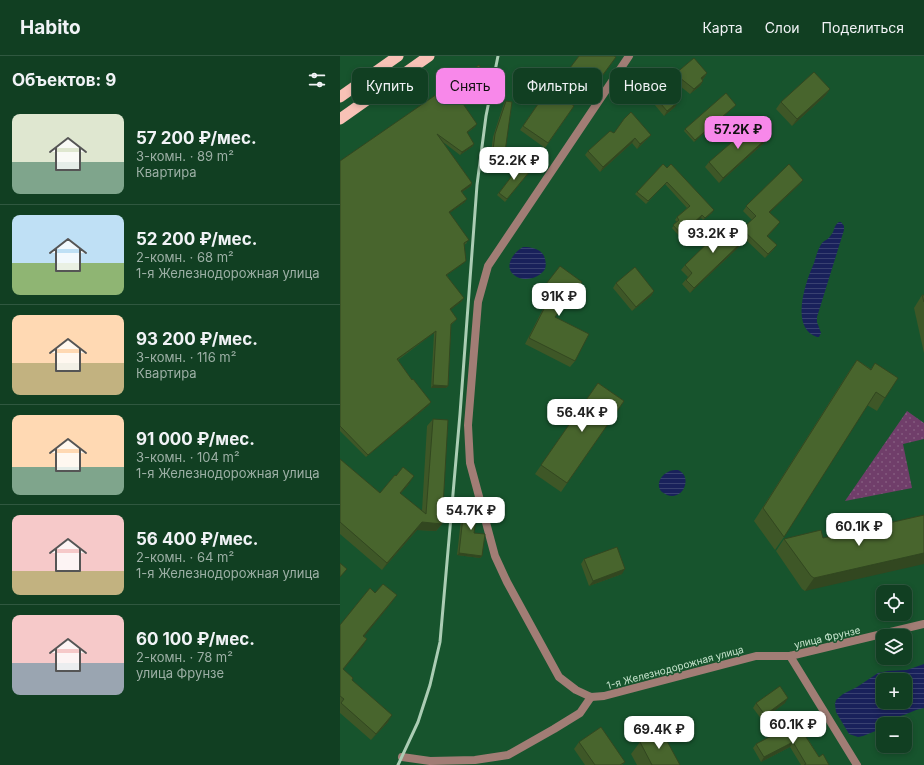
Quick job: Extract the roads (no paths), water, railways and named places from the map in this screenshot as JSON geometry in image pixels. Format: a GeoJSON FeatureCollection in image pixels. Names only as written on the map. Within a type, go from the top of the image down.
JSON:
{"type":"FeatureCollection","features":[{"type":"Feature","properties":{"kind":"highway"},"geometry":{"type":"LineString","coordinates":[[340,97],[398,56]]}},
{"type":"Feature","properties":{"kind":"highway"},"geometry":{"type":"LineString","coordinates":[[340,119],[429,56]]}},
{"type":"Feature","properties":{"kind":"street","name":"1-я Железнодорожная улица"},"geometry":{"type":"LineString","coordinates":[[628,56],[488,266],[478,302],[468,425],[470,463],[495,556],[507,582],[559,677],[576,690],[591,696],[604,696],[756,656],[790,656]]}},
{"type":"Feature","properties":{"kind":"street","name":"улица Фрунзе"},"geometry":{"type":"LineString","coordinates":[[857,765],[790,656],[924,624]]}},
{"type":"Feature","properties":{"kind":"street"},"geometry":{"type":"LineString","coordinates":[[402,757],[430,761],[475,760],[508,754],[580,713],[591,696]]}},
{"type":"Feature","properties":{"kind":"railway"},"geometry":{"type":"LineString","coordinates":[[398,765],[418,722],[430,685],[440,642],[460,414],[477,185],[486,116],[498,56]]}}]}
